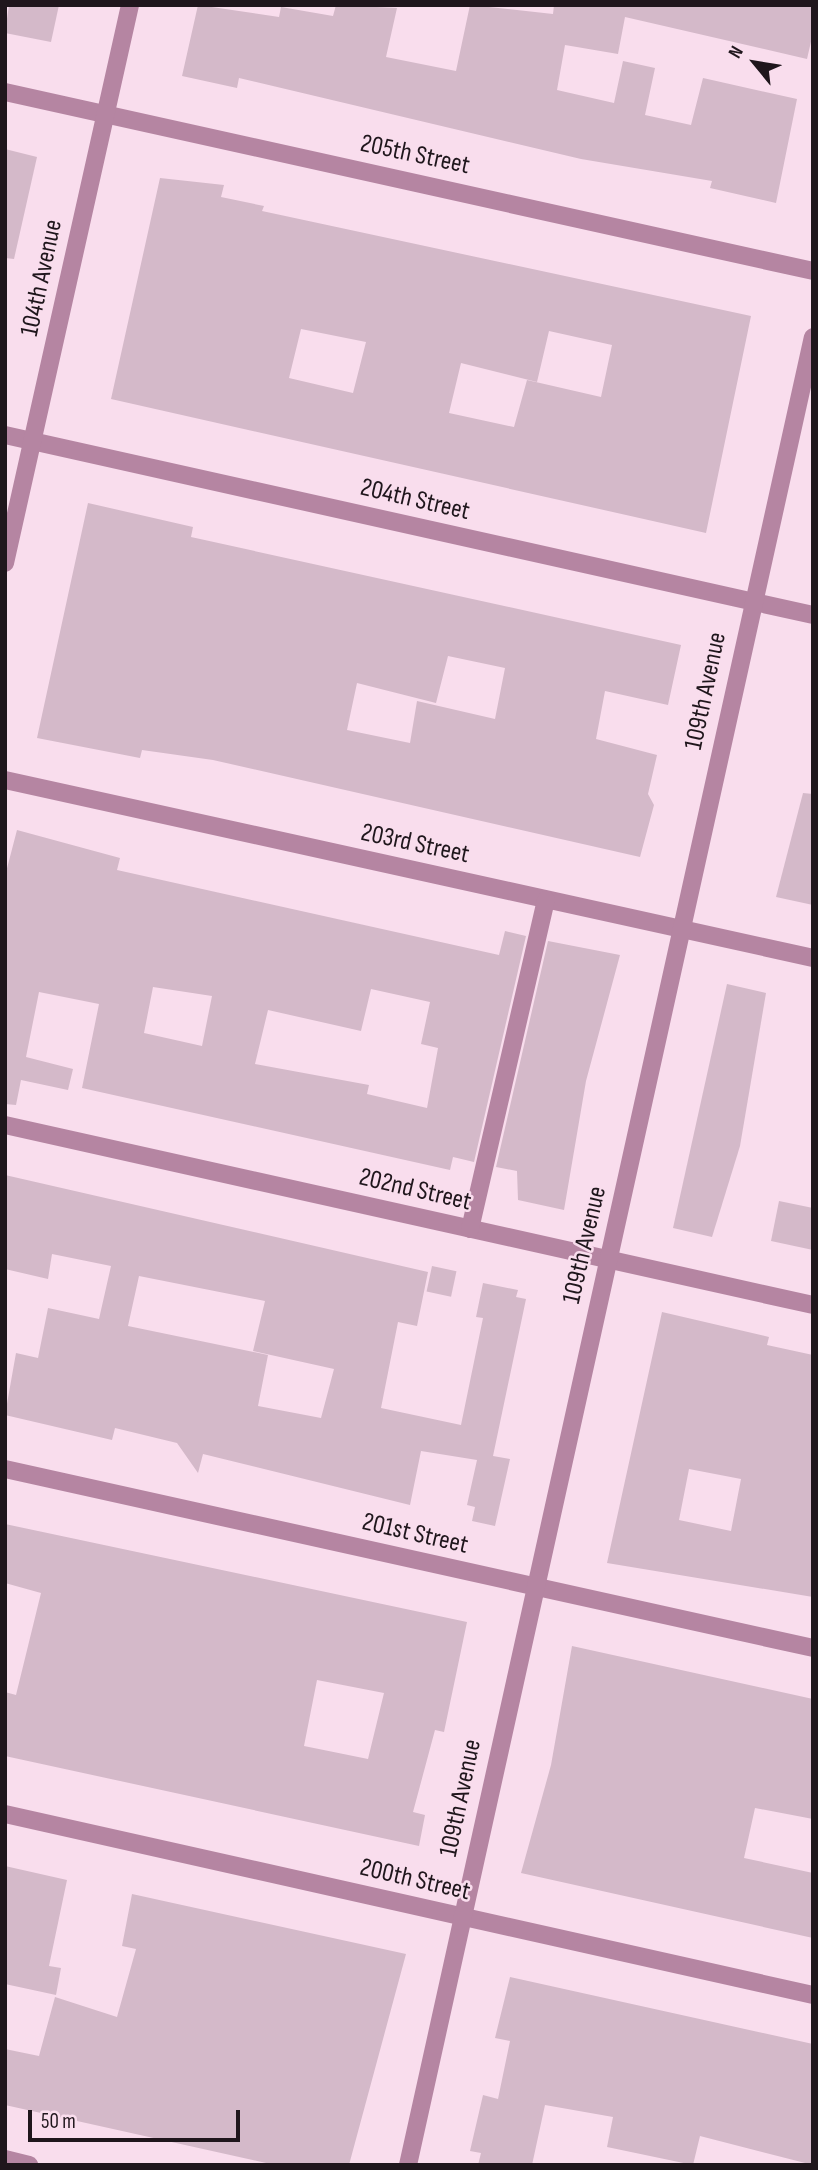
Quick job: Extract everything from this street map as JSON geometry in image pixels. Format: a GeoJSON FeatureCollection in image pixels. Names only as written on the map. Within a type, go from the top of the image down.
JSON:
{"type":"FeatureCollection","features":[{"type":"Feature","properties":{"kind":"street","name":"104th Avenue"},"geometry":{"type":"LineString","coordinates":[[5,563],[130,5]]}},
{"type":"Feature","properties":{"kind":"street","name":"205th Street"},"geometry":{"type":"LineString","coordinates":[[5,92],[813,271]]}},
{"type":"Feature","properties":{"kind":"street","name":"109th Avenue"},"geometry":{"type":"LineString","coordinates":[[408,2165],[534,1587],[682,930],[752,602],[813,337]]}},
{"type":"Feature","properties":{"kind":"street","name":"204th Street"},"geometry":{"type":"LineString","coordinates":[[5,435],[813,615]]}},
{"type":"Feature","properties":{"kind":"street","name":"203rd Street"},"geometry":{"type":"LineString","coordinates":[[5,780],[813,958]]}},
{"type":"Feature","properties":{"kind":"street"},"geometry":{"type":"LineString","coordinates":[[470,1229],[546,900]]}},
{"type":"Feature","properties":{"kind":"street","name":"202nd Street"},"geometry":{"type":"LineString","coordinates":[[5,1125],[813,1305]]}},
{"type":"Feature","properties":{"kind":"street","name":"201st Street"},"geometry":{"type":"LineString","coordinates":[[5,1469],[813,1648]]}},
{"type":"Feature","properties":{"kind":"street","name":"200th Street"},"geometry":{"type":"LineString","coordinates":[[5,1814],[813,1995]]}},
{"type":"Feature","properties":{"kind":"street"},"geometry":{"type":"LineString","coordinates":[[5,2160],[29,2165]]}},
{"type":"Feature","properties":{"kind":"building"},"geometry":{"type":"Polygon","coordinates":[[[9,5],[59,5],[51,42],[5,33],[9,5]]]}},
{"type":"Feature","properties":{"kind":"building"},"geometry":{"type":"Polygon","coordinates":[[[198,5],[279,17],[281,7],[333,16],[336,5],[397,8],[386,57],[456,71],[470,5],[553,14],[554,5],[813,5],[813,33],[807,59],[625,17],[618,54],[565,45],[557,90],[614,103],[623,61],[655,68],[645,115],[691,125],[703,78],[797,99],[776,203],[710,188],[712,181],[581,159],[239,78],[237,88],[182,76],[198,5]]]}},
{"type":"Feature","properties":{"kind":"building"},"geometry":{"type":"Polygon","coordinates":[[[5,149],[37,157],[14,259],[5,258],[5,149]]]}},
{"type":"Feature","properties":{"kind":"building"},"geometry":{"type":"Polygon","coordinates":[[[160,178],[224,185],[221,197],[264,206],[262,211],[751,316],[706,533],[111,399],[160,178]],[[301,329],[289,378],[353,393],[366,342],[301,329]],[[549,331],[537,382],[461,363],[449,413],[514,427],[527,380],[601,397],[612,345],[549,331]]]}},
{"type":"Feature","properties":{"kind":"building"},"geometry":{"type":"Polygon","coordinates":[[[88,503],[193,527],[191,537],[681,645],[668,705],[605,691],[596,739],[657,755],[648,794],[654,805],[640,857],[213,760],[142,750],[140,758],[37,738],[88,503]],[[448,656],[436,703],[357,683],[347,730],[410,743],[417,701],[495,719],[505,668],[448,656]]]}},
{"type":"Feature","properties":{"kind":"building"},"geometry":{"type":"Polygon","coordinates":[[[803,793],[813,794],[813,905],[776,897],[803,793]]]}},
{"type":"Feature","properties":{"kind":"building"},"geometry":{"type":"Polygon","coordinates":[[[17,830],[120,858],[117,870],[499,955],[505,931],[526,936],[474,1162],[453,1157],[450,1170],[82,1088],[99,1004],[39,992],[26,1057],[73,1069],[68,1090],[21,1080],[16,1105],[5,1104],[5,876],[17,830]],[[153,987],[144,1033],[202,1046],[212,996],[153,987]],[[371,989],[361,1031],[268,1010],[255,1064],[369,1085],[367,1094],[427,1108],[438,1048],[421,1044],[430,1002],[371,989]]]}},
{"type":"Feature","properties":{"kind":"building"},"geometry":{"type":"Polygon","coordinates":[[[548,941],[620,955],[586,1081],[564,1210],[518,1200],[517,1171],[496,1167],[548,941]]]}},
{"type":"Feature","properties":{"kind":"building"},"geometry":{"type":"Polygon","coordinates":[[[727,984],[766,993],[740,1146],[712,1237],[673,1228],[727,984]]]}},
{"type":"Feature","properties":{"kind":"building"},"geometry":{"type":"Polygon","coordinates":[[[5,1175],[428,1272],[417,1326],[398,1322],[381,1408],[461,1425],[483,1318],[476,1317],[483,1283],[518,1290],[516,1297],[526,1299],[493,1456],[510,1459],[495,1526],[472,1521],[475,1507],[467,1505],[477,1460],[421,1451],[410,1505],[203,1454],[198,1473],[177,1443],[115,1428],[112,1440],[5,1415],[16,1353],[38,1358],[48,1308],[99,1319],[111,1266],[52,1254],[48,1279],[5,1269],[5,1175]],[[139,1276],[128,1326],[268,1355],[258,1406],[321,1418],[334,1369],[253,1351],[265,1301],[139,1276]]]}},
{"type":"Feature","properties":{"kind":"building"},"geometry":{"type":"Polygon","coordinates":[[[779,1201],[813,1208],[813,1250],[771,1241],[779,1201]]]}},
{"type":"Feature","properties":{"kind":"building"},"geometry":{"type":"Polygon","coordinates":[[[432,1266],[456,1271],[451,1297],[427,1291],[432,1266]]]}},
{"type":"Feature","properties":{"kind":"building"},"geometry":{"type":"Polygon","coordinates":[[[662,1312],[769,1337],[767,1345],[813,1355],[813,1597],[607,1563],[662,1312]],[[689,1469],[679,1520],[731,1531],[741,1479],[689,1469]]]}},
{"type":"Feature","properties":{"kind":"building"},"geometry":{"type":"Polygon","coordinates":[[[5,1524],[467,1622],[444,1732],[435,1730],[413,1812],[425,1815],[419,1846],[5,1756],[5,1692],[16,1695],[41,1593],[5,1583],[5,1524]],[[317,1680],[304,1746],[368,1759],[384,1693],[317,1680]]]}},
{"type":"Feature","properties":{"kind":"building"},"geometry":{"type":"Polygon","coordinates":[[[572,1646],[813,1699],[813,1819],[755,1808],[744,1858],[813,1873],[813,1938],[521,1873],[551,1765],[572,1646]]]}},
{"type":"Feature","properties":{"kind":"building"},"geometry":{"type":"Polygon","coordinates":[[[5,1866],[67,1880],[49,1966],[61,1968],[56,1995],[5,1984],[5,1866]]]}},
{"type":"Feature","properties":{"kind":"building"},"geometry":{"type":"Polygon","coordinates":[[[132,1894],[406,1954],[349,2165],[275,2165],[5,2105],[5,2049],[39,2056],[55,1997],[117,2017],[136,1949],[122,1946],[132,1894]]]}},
{"type":"Feature","properties":{"kind":"building"},"geometry":{"type":"Polygon","coordinates":[[[510,1977],[813,2044],[813,2165],[700,2136],[693,2165],[607,2147],[613,2117],[545,2105],[532,2165],[478,2165],[481,2153],[470,2151],[483,2095],[498,2099],[510,2041],[495,2038],[510,1977]]]}}]}
